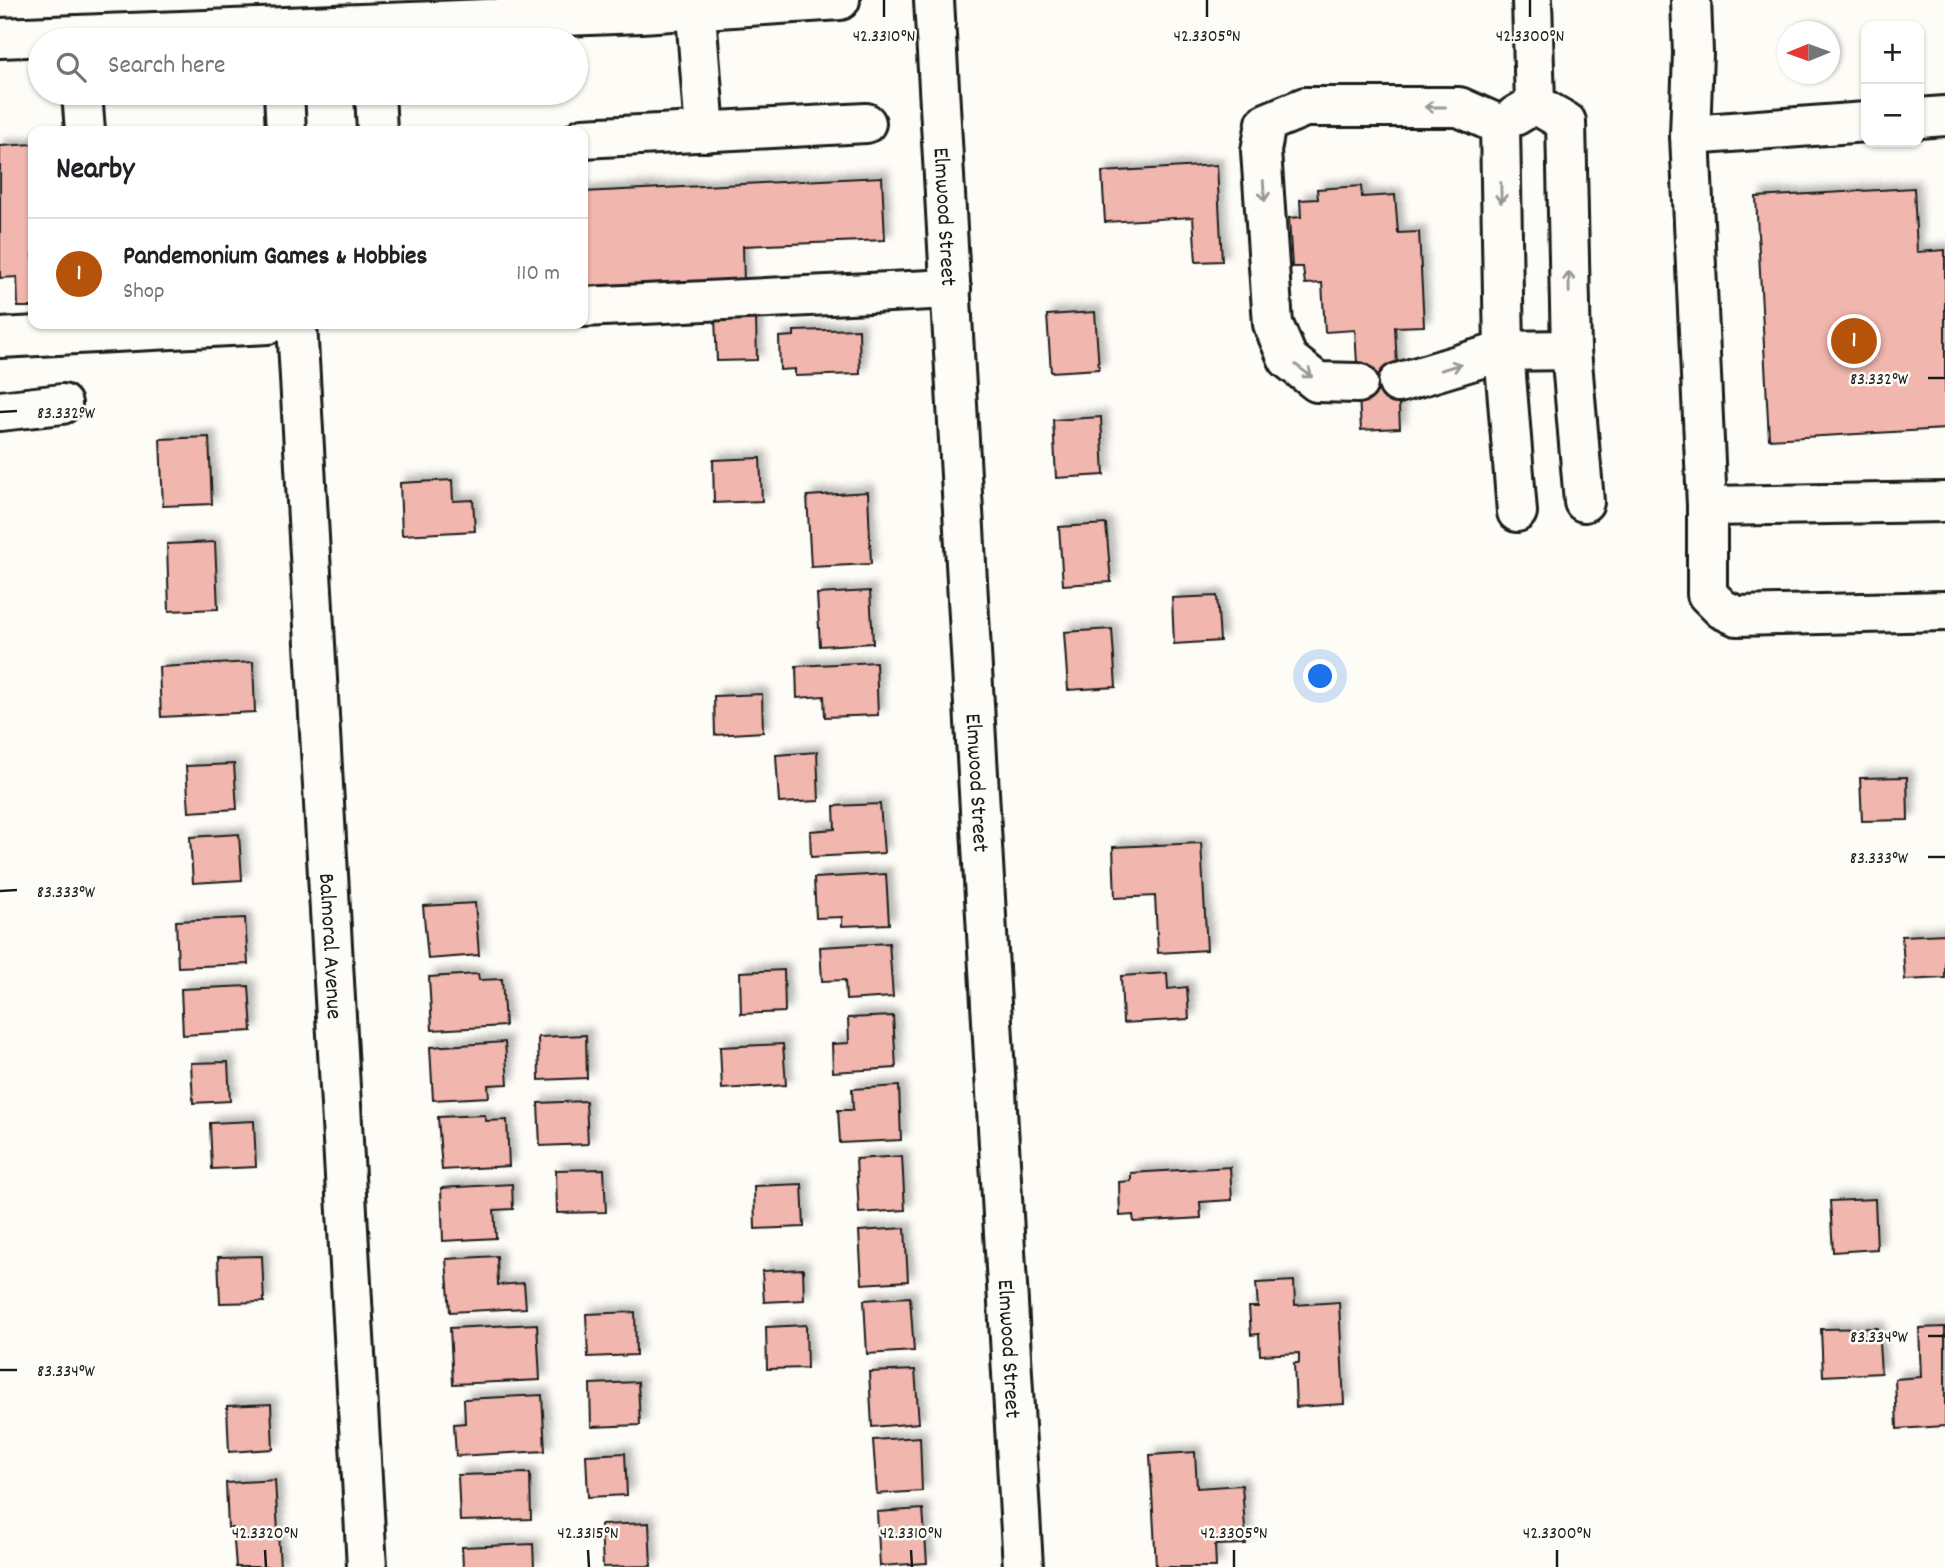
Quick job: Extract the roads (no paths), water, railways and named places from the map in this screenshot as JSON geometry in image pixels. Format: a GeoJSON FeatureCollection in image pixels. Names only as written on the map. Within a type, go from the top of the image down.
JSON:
{"type":"FeatureCollection","features":[{"type":"Feature","properties":{"kind":"street"},"geometry":{"type":"LineString","coordinates":[[319,28],[357,22],[840,0]]}},
{"type":"Feature","properties":{"kind":"street","name":"Elmwood Street"},"geometry":{"type":"LineString","coordinates":[[934,0],[1023,1567]]}},
{"type":"Feature","properties":{"kind":"street"},"geometry":{"type":"LineString","coordinates":[[1532,0],[1551,113],[1584,502]]}},
{"type":"Feature","properties":{"kind":"street"},"geometry":{"type":"LineString","coordinates":[[1691,0],[1693,64],[1690,135],[1707,506],[1707,594],[1722,609],[1737,616],[1945,611]]}},
{"type":"Feature","properties":{"kind":"street"},"geometry":{"type":"LineString","coordinates":[[695,5],[705,132]]}},
{"type":"Feature","properties":{"kind":"street"},"geometry":{"type":"LineString","coordinates":[[0,38],[28,38]]}},
{"type":"Feature","properties":{"kind":"street"},"geometry":{"type":"LineString","coordinates":[[83,105],[85,126]]}},
{"type":"Feature","properties":{"kind":"street"},"geometry":{"type":"LineString","coordinates":[[285,105],[286,126]]}},
{"type":"Feature","properties":{"kind":"street"},"geometry":{"type":"LineString","coordinates":[[376,105],[377,126]]}},
{"type":"Feature","properties":{"kind":"street"},"geometry":{"type":"LineString","coordinates":[[1358,383],[1317,382],[1287,359],[1273,324],[1261,151],[1266,123],[1305,107],[1459,107],[1500,125],[1551,113]]}},
{"type":"Feature","properties":{"kind":"street"},"geometry":{"type":"LineString","coordinates":[[1924,118],[1945,116]]}},
{"type":"Feature","properties":{"kind":"street"},"geometry":{"type":"LineString","coordinates":[[1690,135],[1861,122]]}},
{"type":"Feature","properties":{"kind":"street"},"geometry":{"type":"LineString","coordinates":[[588,138],[866,123]]}},
{"type":"Feature","properties":{"kind":"street"},"geometry":{"type":"LineString","coordinates":[[1500,125],[1504,351],[1517,512]]}},
{"type":"Feature","properties":{"kind":"street"},"geometry":{"type":"LineString","coordinates":[[588,307],[951,289]]}},
{"type":"Feature","properties":{"kind":"street"},"geometry":{"type":"LineString","coordinates":[[0,338],[86,329]]}},
{"type":"Feature","properties":{"kind":"street","name":"Balmoral Avenue"},"geometry":{"type":"LineString","coordinates":[[297,329],[368,1567]]}},
{"type":"Feature","properties":{"kind":"street"},"geometry":{"type":"LineString","coordinates":[[1398,383],[1504,351],[1571,350]]}},
{"type":"Feature","properties":{"kind":"street"},"geometry":{"type":"LineString","coordinates":[[0,411],[62,404]]}},
{"type":"Feature","properties":{"kind":"street"},"geometry":{"type":"LineString","coordinates":[[1707,506],[1945,502]]}},
{"type":"Feature","properties":{"kind":"place","name":"Pandemonium Games & Hobbies"},"geometry":{"type":"Point","coordinates":[1854,341]}}]}
